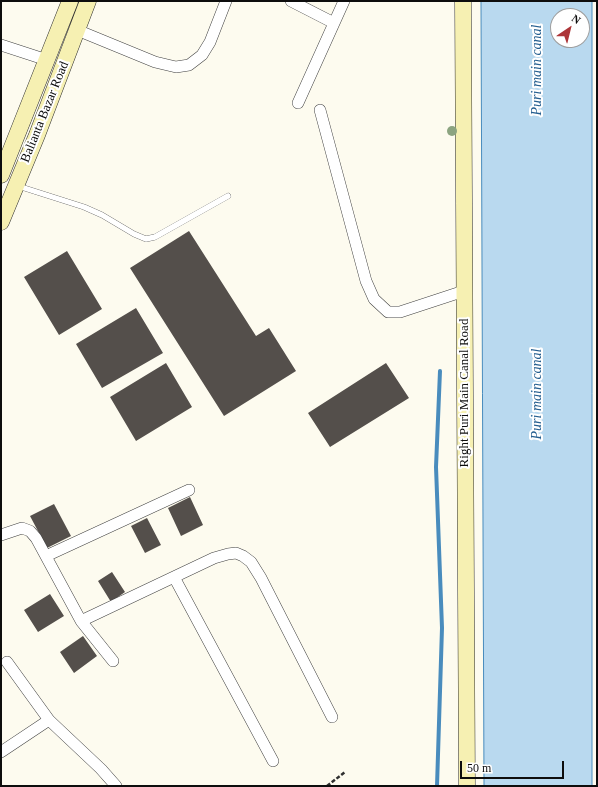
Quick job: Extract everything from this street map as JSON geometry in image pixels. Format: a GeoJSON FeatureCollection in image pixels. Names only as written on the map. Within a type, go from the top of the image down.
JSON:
{"type":"FeatureCollection","features":[{"type":"Feature","properties":{"kind":"street","name":"Balianta Bazar Road"},"geometry":{"type":"LineString","coordinates":[[1,175],[70,1]]}},
{"type":"Feature","properties":{"kind":"street","name":"Balianta Bazar Road"},"geometry":{"type":"LineString","coordinates":[[1,222],[15,185],[37,135],[88,1]]}},
{"type":"Feature","properties":{"kind":"street"},"geometry":{"type":"LineString","coordinates":[[76,30],[155,62],[176,66],[189,65],[202,55],[226,1]]}},
{"type":"Feature","properties":{"kind":"street"},"geometry":{"type":"LineString","coordinates":[[291,1],[334,23]]}},
{"type":"Feature","properties":{"kind":"street"},"geometry":{"type":"LineString","coordinates":[[298,104],[344,1]]}},
{"type":"Feature","properties":{"kind":"street","name":"Right Puri Main Canal Road"},"geometry":{"type":"LineString","coordinates":[[463,1],[466,786]]}},
{"type":"Feature","properties":{"kind":"street"},"geometry":{"type":"LineString","coordinates":[[1,45],[47,60]]}},
{"type":"Feature","properties":{"kind":"street"},"geometry":{"type":"LineString","coordinates":[[320,110],[366,281],[374,299],[388,312],[400,312],[464,291]]}},
{"type":"Feature","properties":{"kind":"street"},"geometry":{"type":"LineString","coordinates":[[46,556],[189,490]]}},
{"type":"Feature","properties":{"kind":"street"},"geometry":{"type":"LineString","coordinates":[[1,535],[22,528],[30,531],[36,538],[81,621],[113,661]]}},
{"type":"Feature","properties":{"kind":"street"},"geometry":{"type":"LineString","coordinates":[[81,621],[214,558],[236,553],[251,562],[261,578],[332,717]]}},
{"type":"Feature","properties":{"kind":"street"},"geometry":{"type":"LineString","coordinates":[[174,577],[273,761]]}},
{"type":"Feature","properties":{"kind":"street"},"geometry":{"type":"LineString","coordinates":[[7,662],[50,720],[101,769],[116,786]]}},
{"type":"Feature","properties":{"kind":"street"},"geometry":{"type":"LineString","coordinates":[[1,752],[50,720]]}},
{"type":"Feature","properties":{"kind":"lane"},"geometry":{"type":"LineString","coordinates":[[15,185],[102,214],[134,234],[146,239],[155,237],[228,196]]}},
{"type":"Feature","properties":{"kind":"path"},"geometry":{"type":"LineString","coordinates":[[327,786],[345,772]]}},
{"type":"Feature","properties":{"kind":"water","name":"Puri main canal"},"geometry":{"type":"Polygon","coordinates":[[[481,1],[592,1],[592,786],[484,786],[481,1]]]}},
{"type":"Feature","properties":{"kind":"building"},"geometry":{"type":"Polygon","coordinates":[[[189,231],[256,336],[269,328],[296,371],[224,416],[130,268],[189,231]]]}},
{"type":"Feature","properties":{"kind":"building"},"geometry":{"type":"Polygon","coordinates":[[[67,251],[102,309],[59,335],[24,277],[67,251]]]}},
{"type":"Feature","properties":{"kind":"building"},"geometry":{"type":"Polygon","coordinates":[[[136,308],[163,353],[102,388],[76,344],[136,308]]]}},
{"type":"Feature","properties":{"kind":"building"},"geometry":{"type":"Polygon","coordinates":[[[166,363],[192,407],[136,441],[110,397],[166,363]]]}},
{"type":"Feature","properties":{"kind":"building"},"geometry":{"type":"Polygon","coordinates":[[[386,363],[409,398],[330,447],[308,413],[386,363]]]}},
{"type":"Feature","properties":{"kind":"building"},"geometry":{"type":"Polygon","coordinates":[[[190,497],[203,525],[181,536],[168,508],[190,497]]]}},
{"type":"Feature","properties":{"kind":"building"},"geometry":{"type":"Polygon","coordinates":[[[54,504],[71,536],[47,548],[30,516],[54,504]]]}},
{"type":"Feature","properties":{"kind":"building"},"geometry":{"type":"Polygon","coordinates":[[[147,518],[161,545],[145,553],[131,526],[147,518]]]}},
{"type":"Feature","properties":{"kind":"building"},"geometry":{"type":"Polygon","coordinates":[[[112,572],[125,592],[111,602],[98,581],[112,572]]]}},
{"type":"Feature","properties":{"kind":"building"},"geometry":{"type":"Polygon","coordinates":[[[50,594],[64,616],[38,632],[24,610],[50,594]]]}},
{"type":"Feature","properties":{"kind":"building"},"geometry":{"type":"Polygon","coordinates":[[[83,636],[97,656],[74,673],[60,652],[83,636]]]}},
{"type":"Feature","properties":{"kind":"waterway"},"geometry":{"type":"LineString","coordinates":[[437,786],[442,628],[436,467],[440,371]]}}]}
